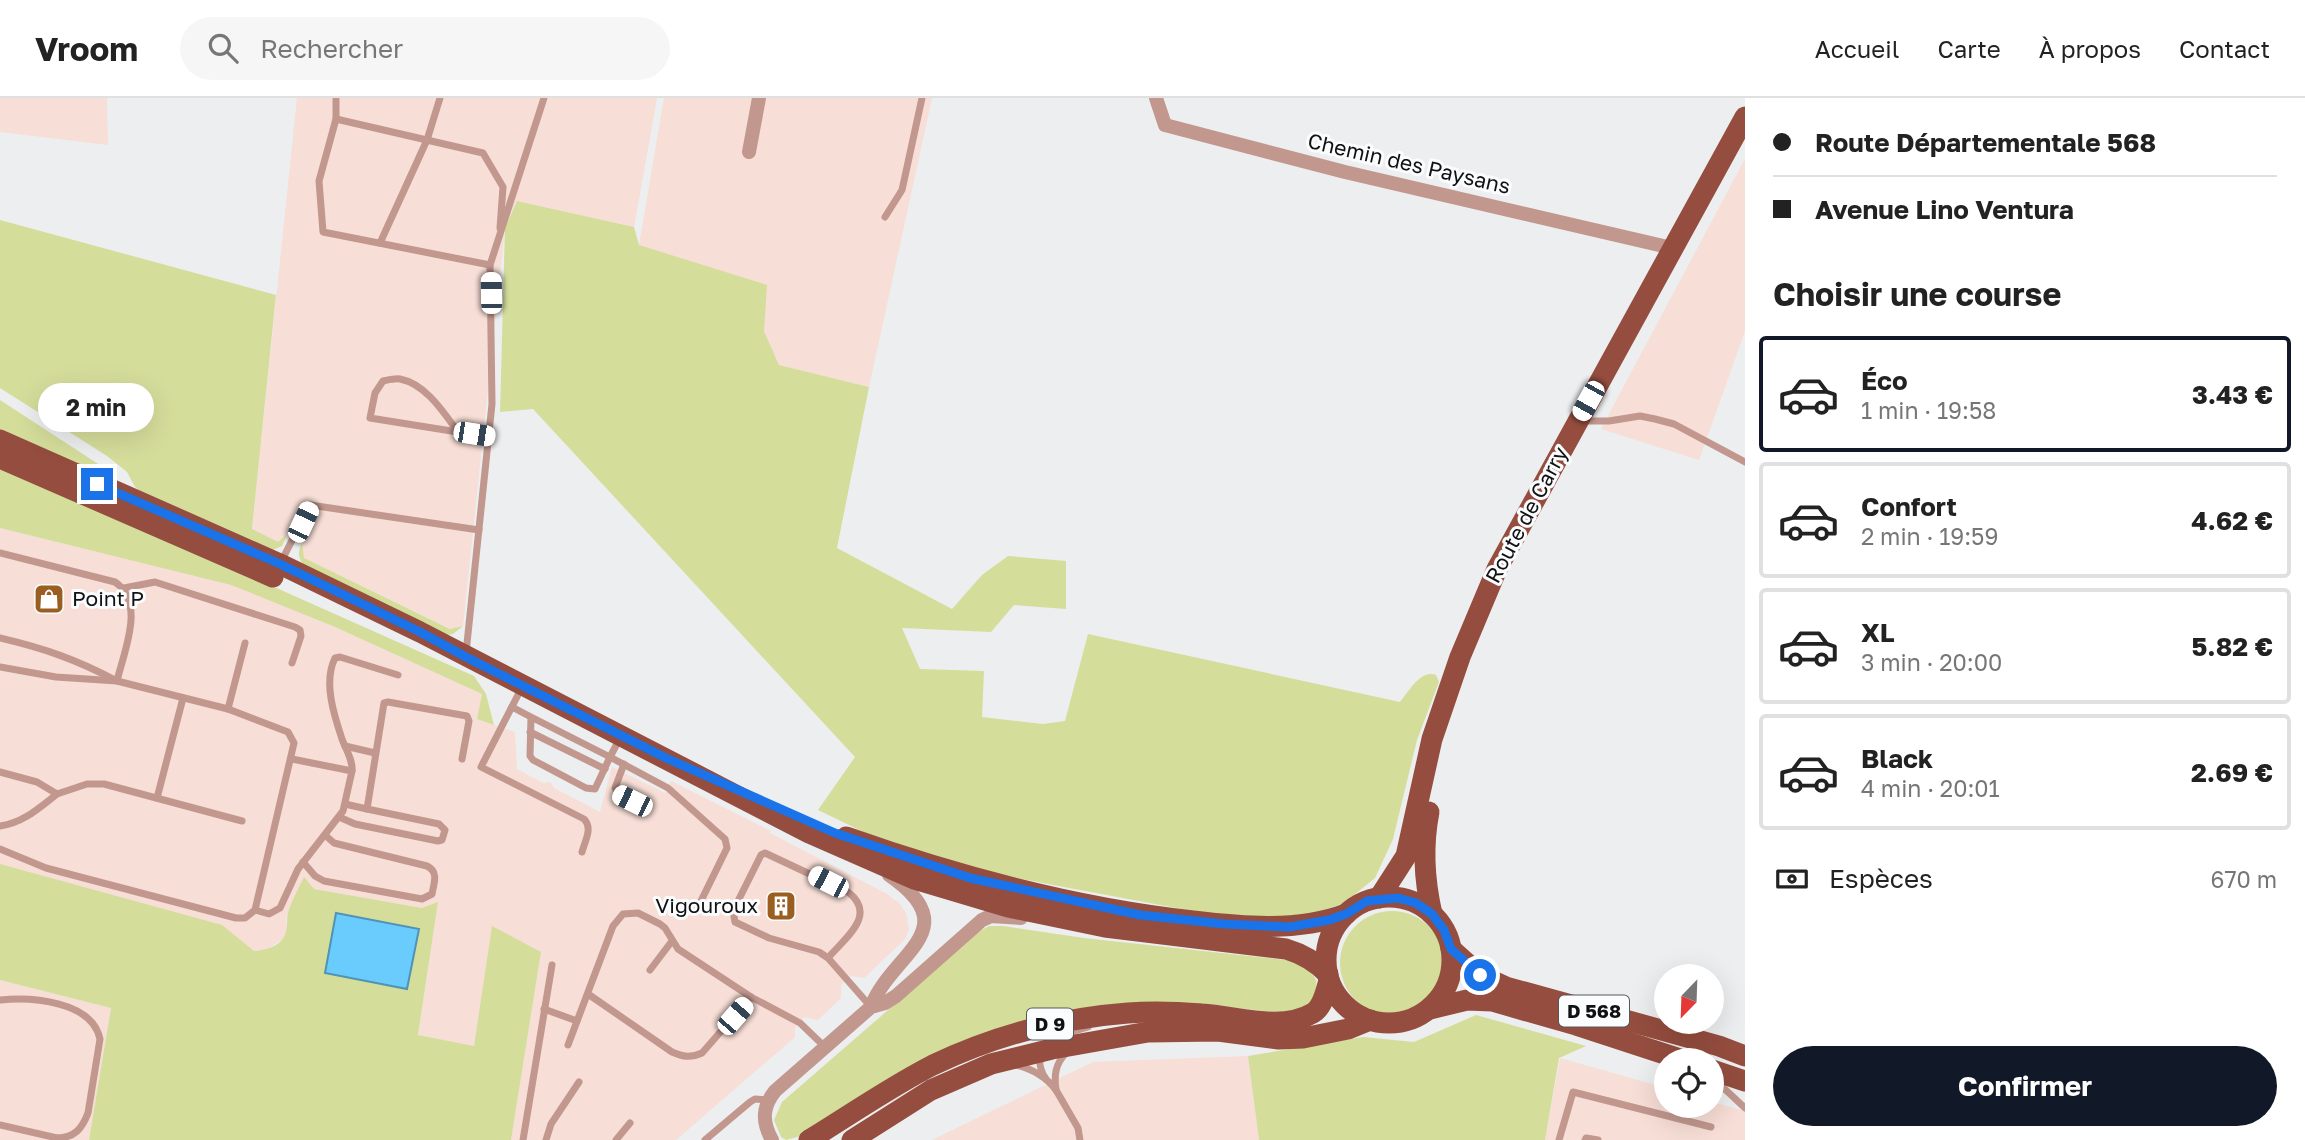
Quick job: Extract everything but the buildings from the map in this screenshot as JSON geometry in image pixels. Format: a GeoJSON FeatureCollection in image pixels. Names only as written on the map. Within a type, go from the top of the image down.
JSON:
{"type":"FeatureCollection","features":[{"type":"Feature","properties":{"kind":"main road","name":"Route de Carry"},"geometry":{"type":"LineString","coordinates":[[1380,898],[1406,856],[1433,739],[1460,657],[1497,569],[1672,248],[1743,124]]}},
{"type":"Feature","properties":{"kind":"main road"},"geometry":{"type":"LineString","coordinates":[[0,440],[280,564],[420,632],[866,860],[961,895],[1072,921],[1286,949],[1310,958],[1329,977]]}},
{"type":"Feature","properties":{"kind":"main road"},"geometry":{"type":"LineString","coordinates":[[0,458],[344,608],[466,657]]}},
{"type":"Feature","properties":{"kind":"main road","name":"Route de Carry"},"geometry":{"type":"LineString","coordinates":[[1432,914],[1425,882],[1424,855],[1426,825],[1440,752],[1446,700]]}},
{"type":"Feature","properties":{"kind":"main road"},"geometry":{"type":"LineString","coordinates":[[666,758],[826,830],[970,878],[1140,915],[1237,925],[1289,927],[1329,920],[1346,914],[1367,901],[1380,898],[1398,898],[1416,903],[1432,914],[1444,930],[1451,949],[1449,982],[1430,1009],[1399,1023],[1370,1020],[1352,1011],[1338,998],[1329,977],[1326,958],[1335,927],[1346,914]]}},
{"type":"Feature","properties":{"kind":"main road","name":"D 568"},"geometry":{"type":"LineString","coordinates":[[1451,949],[1480,975],[1506,987],[1629,1020],[1745,1056]]}},
{"type":"Feature","properties":{"kind":"main road","name":"D 9"},"geometry":{"type":"LineString","coordinates":[[809,1140],[932,1066],[993,1040],[1084,1018],[1150,1011],[1274,1022],[1295,1020],[1315,1012],[1323,999],[1329,977]]}},
{"type":"Feature","properties":{"kind":"main road","name":"D 568"},"geometry":{"type":"LineString","coordinates":[[1430,1009],[1467,1000],[1492,1001],[1654,1050]]}},
{"type":"Feature","properties":{"kind":"main road","name":"D 9"},"geometry":{"type":"LineString","coordinates":[[852,1140],[931,1090],[991,1064],[1041,1052],[1148,1032],[1218,1031],[1279,1039],[1303,1038],[1348,1029],[1370,1020]]}},
{"type":"Feature","properties":{"kind":"main road"},"geometry":{"type":"LineString","coordinates":[[1724,1069],[1745,1081]]}},
{"type":"Feature","properties":{"kind":"street"},"geometry":{"type":"LineString","coordinates":[[749,152],[759,98]]}},
{"type":"Feature","properties":{"kind":"street","name":"Chemin des Paysans"},"geometry":{"type":"LineString","coordinates":[[1156,98],[1165,125],[1345,172],[1672,248]]}},
{"type":"Feature","properties":{"kind":"street"},"geometry":{"type":"LineString","coordinates":[[866,860],[911,893],[919,904],[924,919],[919,940],[881,984],[871,1007]]}},
{"type":"Feature","properties":{"kind":"street"},"geometry":{"type":"LineString","coordinates":[[772,1140],[764,1121],[769,1100],[775,1091],[871,1007],[896,996],[982,920],[991,916],[1072,921]]}},
{"type":"Feature","properties":{"kind":"lane"},"geometry":{"type":"LineString","coordinates":[[336,98],[336,119],[319,181],[323,232],[490,265]]}},
{"type":"Feature","properties":{"kind":"lane"},"geometry":{"type":"LineString","coordinates":[[380,243],[427,140],[440,98]]}},
{"type":"Feature","properties":{"kind":"lane"},"geometry":{"type":"LineString","coordinates":[[466,657],[492,404],[490,265],[544,98]]}},
{"type":"Feature","properties":{"kind":"lane"},"geometry":{"type":"LineString","coordinates":[[885,217],[902,190],[922,98]]}},
{"type":"Feature","properties":{"kind":"lane"},"geometry":{"type":"LineString","coordinates":[[336,119],[483,153],[503,187],[499,238]]}},
{"type":"Feature","properties":{"kind":"lane"},"geometry":{"type":"LineString","coordinates":[[458,432],[433,400],[415,385],[399,378],[383,381],[374,393],[370,418],[489,437]]}},
{"type":"Feature","properties":{"kind":"lane"},"geometry":{"type":"LineString","coordinates":[[1577,421],[1609,421],[1640,416],[1655,419],[1674,424],[1745,462]]}},
{"type":"Feature","properties":{"kind":"lane"},"geometry":{"type":"LineString","coordinates":[[280,564],[310,505],[479,530]]}},
{"type":"Feature","properties":{"kind":"lane"},"geometry":{"type":"LineString","coordinates":[[0,553],[115,582],[124,588],[131,603],[132,616],[117,681]]}},
{"type":"Feature","properties":{"kind":"lane"},"geometry":{"type":"LineString","coordinates":[[124,588],[155,582],[295,627],[301,636],[292,663]]}},
{"type":"Feature","properties":{"kind":"lane"},"geometry":{"type":"LineString","coordinates":[[0,638],[76,659],[117,681]]}},
{"type":"Feature","properties":{"kind":"lane"},"geometry":{"type":"LineString","coordinates":[[228,709],[245,643]]}},
{"type":"Feature","properties":{"kind":"lane"},"geometry":{"type":"LineString","coordinates":[[256,910],[269,914],[280,908],[298,869],[339,817],[345,804],[353,765],[331,699],[329,679],[335,658],[340,657],[398,675]]}},
{"type":"Feature","properties":{"kind":"lane"},"geometry":{"type":"LineString","coordinates":[[0,667],[56,677],[117,681],[228,709],[288,732],[294,743],[256,910],[245,918],[236,918],[46,867],[0,849]]}},
{"type":"Feature","properties":{"kind":"lane"},"geometry":{"type":"LineString","coordinates":[[523,685],[481,767],[584,819],[589,828],[582,852]]}},
{"type":"Feature","properties":{"kind":"lane"},"geometry":{"type":"LineString","coordinates":[[157,798],[183,698]]}},
{"type":"Feature","properties":{"kind":"lane"},"geometry":{"type":"LineString","coordinates":[[366,809],[384,703],[467,716],[469,721],[461,759]]}},
{"type":"Feature","properties":{"kind":"lane"},"geometry":{"type":"LineString","coordinates":[[512,707],[668,788],[725,839],[727,848],[697,909]]}},
{"type":"Feature","properties":{"kind":"lane"},"geometry":{"type":"LineString","coordinates":[[531,717],[530,756],[596,789],[621,735]]}},
{"type":"Feature","properties":{"kind":"lane"},"geometry":{"type":"LineString","coordinates":[[530,732],[559,750],[592,766],[606,769]]}},
{"type":"Feature","properties":{"kind":"lane"},"geometry":{"type":"LineString","coordinates":[[345,746],[375,754]]}},
{"type":"Feature","properties":{"kind":"lane"},"geometry":{"type":"LineString","coordinates":[[292,759],[352,771]]}},
{"type":"Feature","properties":{"kind":"lane"},"geometry":{"type":"LineString","coordinates":[[624,764],[615,788],[618,794],[646,808]]}},
{"type":"Feature","properties":{"kind":"lane"},"geometry":{"type":"LineString","coordinates":[[0,772],[37,782],[57,794]]}},
{"type":"Feature","properties":{"kind":"lane"},"geometry":{"type":"LineString","coordinates":[[0,826],[15,824],[57,794],[87,784],[104,784],[242,821]]}},
{"type":"Feature","properties":{"kind":"lane"},"geometry":{"type":"LineString","coordinates":[[339,817],[355,824],[438,841],[444,836],[444,826],[439,824],[345,804]]}},
{"type":"Feature","properties":{"kind":"lane"},"geometry":{"type":"LineString","coordinates":[[303,862],[315,876],[324,881],[422,899],[432,894],[435,874],[433,869],[334,843],[325,835]]}},
{"type":"Feature","properties":{"kind":"lane"},"geometry":{"type":"LineString","coordinates":[[828,958],[856,927],[861,917],[861,907],[856,898],[765,853],[761,855],[733,911],[735,922],[769,939],[819,952],[828,958],[871,1007]]}},
{"type":"Feature","properties":{"kind":"lane"},"geometry":{"type":"LineString","coordinates":[[568,1045],[612,926],[623,914],[638,913],[665,928],[678,949],[751,997],[800,1023],[825,1047]]}},
{"type":"Feature","properties":{"kind":"lane"},"geometry":{"type":"LineString","coordinates":[[650,971],[672,941]]}},
{"type":"Feature","properties":{"kind":"lane"},"geometry":{"type":"LineString","coordinates":[[523,1140],[552,965]]}},
{"type":"Feature","properties":{"kind":"lane"},"geometry":{"type":"LineString","coordinates":[[588,994],[672,1052],[693,1057],[702,1054],[751,997]]}},
{"type":"Feature","properties":{"kind":"lane"},"geometry":{"type":"LineString","coordinates":[[0,1000],[13,999],[63,1006],[77,1011],[88,1018],[98,1030],[100,1039],[88,1113],[76,1133],[57,1139],[0,1125]]}},
{"type":"Feature","properties":{"kind":"lane"},"geometry":{"type":"LineString","coordinates":[[544,1009],[578,1021]]}},
{"type":"Feature","properties":{"kind":"lane"},"geometry":{"type":"LineString","coordinates":[[1080,1140],[1078,1128],[1039,1067],[1041,1052],[1048,1039],[1150,1011]]}},
{"type":"Feature","properties":{"kind":"lane"},"geometry":{"type":"LineString","coordinates":[[1629,1020],[1684,1048]]}},
{"type":"Feature","properties":{"kind":"lane"},"geometry":{"type":"LineString","coordinates":[[1576,1025],[1654,1056]]}},
{"type":"Feature","properties":{"kind":"lane"},"geometry":{"type":"LineString","coordinates":[[1056,1090],[1055,1075],[1060,1059],[1082,1043]]}},
{"type":"Feature","properties":{"kind":"lane"},"geometry":{"type":"LineString","coordinates":[[991,1064],[1020,1066],[1046,1079]]}},
{"type":"Feature","properties":{"kind":"lane"},"geometry":{"type":"LineString","coordinates":[[546,1140],[551,1124],[579,1082]]}},
{"type":"Feature","properties":{"kind":"lane"},"geometry":{"type":"LineString","coordinates":[[1724,1088],[1745,1108]]}},
{"type":"Feature","properties":{"kind":"lane"},"geometry":{"type":"LineString","coordinates":[[1559,1140],[1573,1092],[1711,1127]]}},
{"type":"Feature","properties":{"kind":"lane"},"geometry":{"type":"LineString","coordinates":[[705,1140],[750,1102],[769,1100]]}},
{"type":"Feature","properties":{"kind":"lane"},"geometry":{"type":"LineString","coordinates":[[616,1140],[630,1123]]}},
{"type":"Feature","properties":{"kind":"lane"},"geometry":{"type":"LineString","coordinates":[[1585,1140],[1598,1140]]}},
{"type":"Feature","properties":{"kind":"shaded area"},"geometry":{"type":"Polygon","coordinates":[[[0,98],[107,98],[108,145],[0,132],[0,98]]]}},
{"type":"Feature","properties":{"kind":"shaded area"},"geometry":{"type":"Polygon","coordinates":[[[297,98],[657,98],[634,227],[517,201],[505,228],[463,626],[451,629],[303,558],[302,543],[288,534],[278,543],[252,530],[297,98]]]}},
{"type":"Feature","properties":{"kind":"shaded area"},"geometry":{"type":"Polygon","coordinates":[[[664,98],[932,98],[869,387],[779,365],[764,331],[639,245],[664,98]]]}},
{"type":"Feature","properties":{"kind":"shaded area"},"geometry":{"type":"Polygon","coordinates":[[[1745,159],[1745,331],[1699,460],[1601,429],[1745,159]]]}},
{"type":"Feature","properties":{"kind":"shaded area"},"geometry":{"type":"Polygon","coordinates":[[[0,528],[231,585],[335,627],[482,694],[477,719],[515,732],[517,769],[543,783],[550,782],[554,788],[600,812],[612,767],[665,793],[671,781],[887,894],[900,904],[906,913],[909,929],[905,939],[864,978],[851,976],[841,985],[841,998],[818,1020],[804,1017],[795,1028],[795,1037],[676,1140],[511,1140],[541,952],[492,927],[474,1046],[418,1035],[438,903],[422,908],[314,889],[304,878],[289,909],[287,931],[283,939],[266,950],[254,951],[243,943],[0,864],[0,528]]]}},
{"type":"Feature","properties":{"kind":"shaded area"},"geometry":{"type":"Polygon","coordinates":[[[0,980],[111,1008],[89,1140],[0,1140],[0,980]]]}},
{"type":"Feature","properties":{"kind":"shaded area"},"geometry":{"type":"Polygon","coordinates":[[[1248,1056],[1259,1140],[932,1140],[1093,1062],[1248,1056]]]}},
{"type":"Feature","properties":{"kind":"shaded area"},"geometry":{"type":"Polygon","coordinates":[[[1560,1058],[1654,1085],[1654,1118],[1724,1118],[1724,1105],[1745,1111],[1745,1140],[1545,1140],[1560,1058]]]}},
{"type":"Feature","properties":{"kind":"green space"},"geometry":{"type":"Polygon","coordinates":[[[517,201],[634,227],[639,245],[767,285],[764,331],[779,365],[869,387],[837,548],[952,609],[982,575],[1008,556],[1066,561],[1066,609],[1014,605],[991,632],[902,628],[920,669],[984,671],[982,717],[1043,724],[1065,721],[1088,634],[1400,702],[1420,678],[1436,675],[1439,682],[1417,740],[1393,839],[1375,878],[1343,904],[1294,919],[1224,917],[995,874],[878,839],[818,810],[855,757],[533,409],[500,412],[505,228],[517,201]]]}},
{"type":"Feature","properties":{"kind":"green space"},"geometry":{"type":"Polygon","coordinates":[[[0,220],[276,295],[252,529],[278,542],[287,534],[282,546],[273,550],[147,497],[135,487],[127,472],[107,456],[0,388],[0,220]]]}},
{"type":"Feature","properties":{"kind":"green space"},"geometry":{"type":"Polygon","coordinates":[[[0,400],[112,473],[116,478],[115,482],[0,431],[0,400]]]}},
{"type":"Feature","properties":{"kind":"green space"},"geometry":{"type":"Polygon","coordinates":[[[0,465],[474,676],[486,694],[494,725],[477,719],[482,694],[335,627],[231,585],[0,528],[0,465]]]}},
{"type":"Feature","properties":{"kind":"green space"},"geometry":{"type":"Polygon","coordinates":[[[302,543],[304,558],[450,629],[463,626],[453,634],[443,636],[305,567],[299,555],[302,543]]]}},
{"type":"Feature","properties":{"kind":"green space"},"geometry":{"type":"Polygon","coordinates":[[[0,864],[222,925],[254,951],[269,948],[282,940],[289,909],[304,877],[314,889],[422,908],[438,902],[418,1035],[474,1046],[492,926],[541,952],[511,1140],[89,1140],[111,1008],[0,980],[0,864]]]}},
{"type":"Feature","properties":{"kind":"green space"},"geometry":{"type":"Polygon","coordinates":[[[1392,911],[1412,915],[1429,926],[1440,943],[1444,963],[1440,983],[1429,1000],[1412,1011],[1392,1015],[1372,1011],[1355,1000],[1344,983],[1340,963],[1344,943],[1355,926],[1372,915],[1392,911]]]}},
{"type":"Feature","properties":{"kind":"green space"},"geometry":{"type":"Polygon","coordinates":[[[989,926],[1285,960],[1310,970],[1316,980],[1317,991],[1313,1002],[1303,1010],[1282,1013],[1208,1005],[1060,1016],[801,1136],[786,1140],[781,1137],[774,1120],[782,1102],[978,932],[989,926]]]}},
{"type":"Feature","properties":{"kind":"green space"},"geometry":{"type":"Polygon","coordinates":[[[1476,1015],[1586,1046],[1559,1058],[1545,1140],[1259,1140],[1248,1056],[1363,1037],[1414,1042],[1476,1015]]]}},
{"type":"Feature","properties":{"kind":"water"},"geometry":{"type":"Polygon","coordinates":[[[336,913],[419,929],[407,989],[325,973],[336,913]]]}},
{"type":"Feature","properties":{"kind":"place","name":"Point P"},"geometry":{"type":"Point","coordinates":[49,599]}},
{"type":"Feature","properties":{"kind":"place","name":"Vigouroux"},"geometry":{"type":"Point","coordinates":[781,906]}},
{"type":"Feature","properties":{"kind":"route"},"geometry":{"type":"LineString","coordinates":[[97,484],[280,564],[420,632],[666,758],[814,826],[898,856],[970,878],[1074,902],[1140,915],[1224,924],[1289,927],[1329,920],[1346,914],[1367,901],[1398,898],[1416,903],[1432,914],[1444,930],[1451,949],[1480,975]]}}]}
